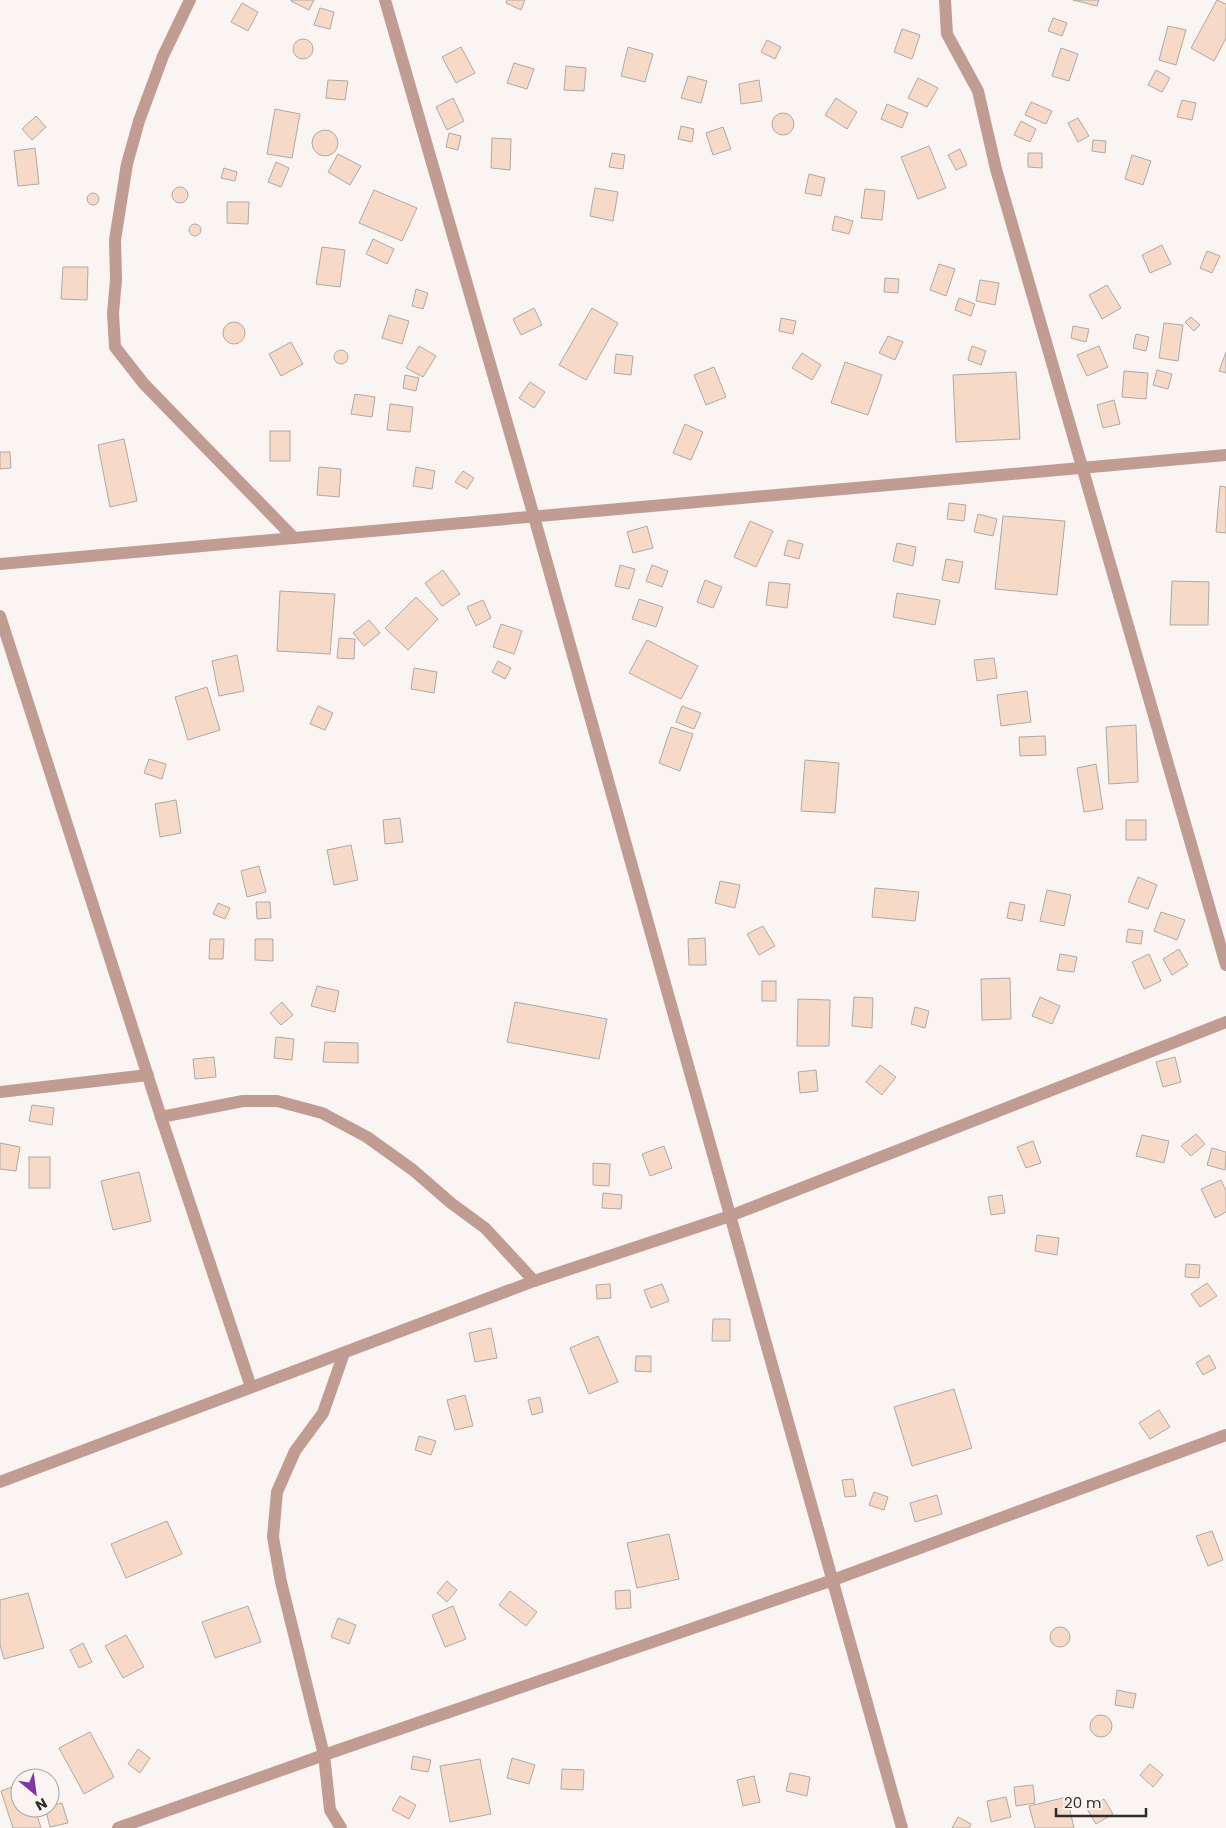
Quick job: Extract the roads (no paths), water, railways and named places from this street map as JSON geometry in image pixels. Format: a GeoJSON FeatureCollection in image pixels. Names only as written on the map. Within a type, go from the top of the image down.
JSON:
{"type":"FeatureCollection","features":[{"type":"Feature","properties":{"kind":"street"},"geometry":{"type":"LineString","coordinates":[[190,0],[163,56],[139,121],[127,164],[115,240],[116,280],[113,313],[115,347],[144,384],[294,538]]}},
{"type":"Feature","properties":{"kind":"street"},"geometry":{"type":"LineString","coordinates":[[385,0],[534,516],[902,1828]]}},
{"type":"Feature","properties":{"kind":"street"},"geometry":{"type":"LineString","coordinates":[[945,0],[947,34],[978,91],[996,169],[1226,965]]}},
{"type":"Feature","properties":{"kind":"street"},"geometry":{"type":"LineString","coordinates":[[0,564],[1226,455]]}},
{"type":"Feature","properties":{"kind":"street"},"geometry":{"type":"LineString","coordinates":[[0,616],[250,1387]]}},
{"type":"Feature","properties":{"kind":"street"},"geometry":{"type":"LineString","coordinates":[[0,1482],[534,1281],[730,1216],[1226,1022]]}},
{"type":"Feature","properties":{"kind":"street"},"geometry":{"type":"LineString","coordinates":[[0,1092],[148,1075]]}},
{"type":"Feature","properties":{"kind":"street"},"geometry":{"type":"LineString","coordinates":[[161,1117],[243,1101],[278,1102],[322,1113],[367,1136],[413,1170],[451,1203],[485,1228],[534,1281]]}},
{"type":"Feature","properties":{"kind":"street"},"geometry":{"type":"LineString","coordinates":[[341,1828],[330,1810],[324,1756],[281,1582],[273,1537],[277,1492],[295,1451],[323,1413],[344,1352]]}},
{"type":"Feature","properties":{"kind":"street"},"geometry":{"type":"LineString","coordinates":[[118,1828],[833,1580],[1226,1435]]}}]}
